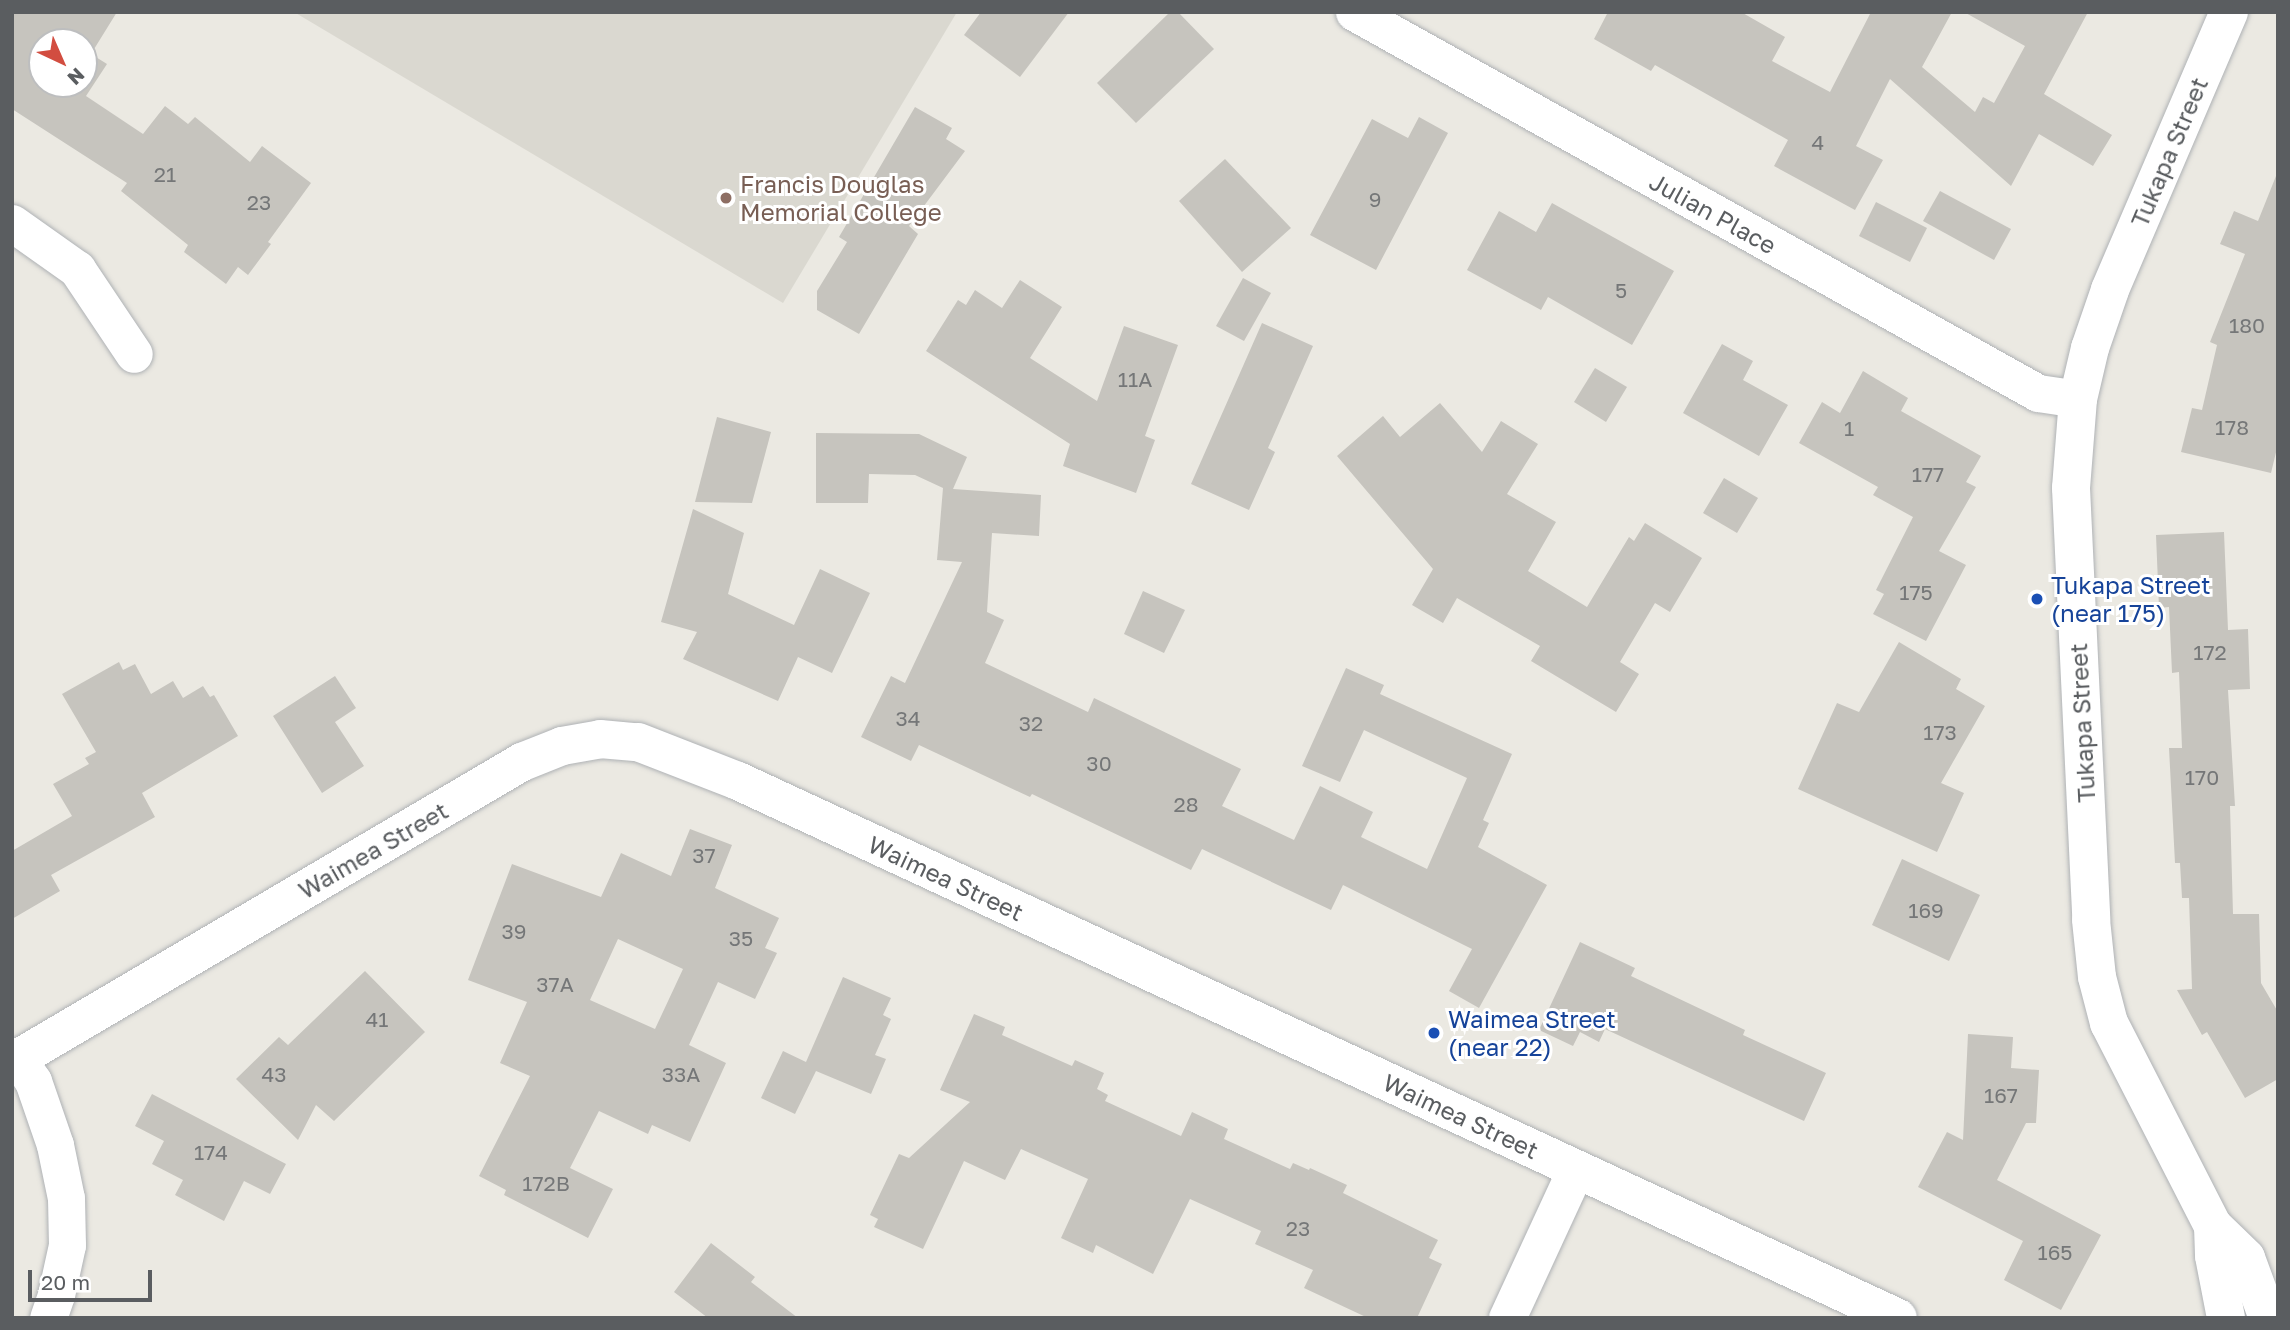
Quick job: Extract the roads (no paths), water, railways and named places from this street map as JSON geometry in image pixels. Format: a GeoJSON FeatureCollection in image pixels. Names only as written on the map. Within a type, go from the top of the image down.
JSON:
{"type":"FeatureCollection","features":[{"type":"Feature","properties":{"kind":"main road","name":"Tukapa Street"},"geometry":{"type":"LineString","coordinates":[[2230,12],[2110,290],[2090,348],[2078,399],[2071,488],[2091,920],[2097,977],[2109,1023],[2213,1226],[2246,1258],[2268,1318]]}},
{"type":"Feature","properties":{"kind":"main road","name":"Waimea Street"},"geometry":{"type":"LineString","coordinates":[[15,1060],[522,762],[562,746],[600,739],[638,742],[738,781],[1898,1318]]}},
{"type":"Feature","properties":{"kind":"main road","name":"Tukapa Street"},"geometry":{"type":"LineString","coordinates":[[2213,1226],[2214,1256],[2223,1314]]}},
{"type":"Feature","properties":{"kind":"street","name":"Julian Place"},"geometry":{"type":"LineString","coordinates":[[1354,12],[2038,393],[2078,399]]}},
{"type":"Feature","properties":{"kind":"street"},"geometry":{"type":"LineString","coordinates":[[12,223],[76,270],[134,354]]}},
{"type":"Feature","properties":{"kind":"street"},"geometry":{"type":"LineString","coordinates":[[15,1060],[37,1093],[55,1145],[66,1198],[67,1245],[48,1318]]}},
{"type":"Feature","properties":{"kind":"street"},"geometry":{"type":"LineString","coordinates":[[1507,1318],[1576,1169]]}},
{"type":"Feature","properties":{"kind":"place","name":"Francis Douglas Memorial College"},"geometry":{"type":"Point","coordinates":[726,198]}},
{"type":"Feature","properties":{"kind":"place","name":"Tukapa Street (near 175)"},"geometry":{"type":"Point","coordinates":[2037,599]}},
{"type":"Feature","properties":{"kind":"place","name":"Waimea Street (near 22)"},"geometry":{"type":"Point","coordinates":[1434,1033]}}]}
